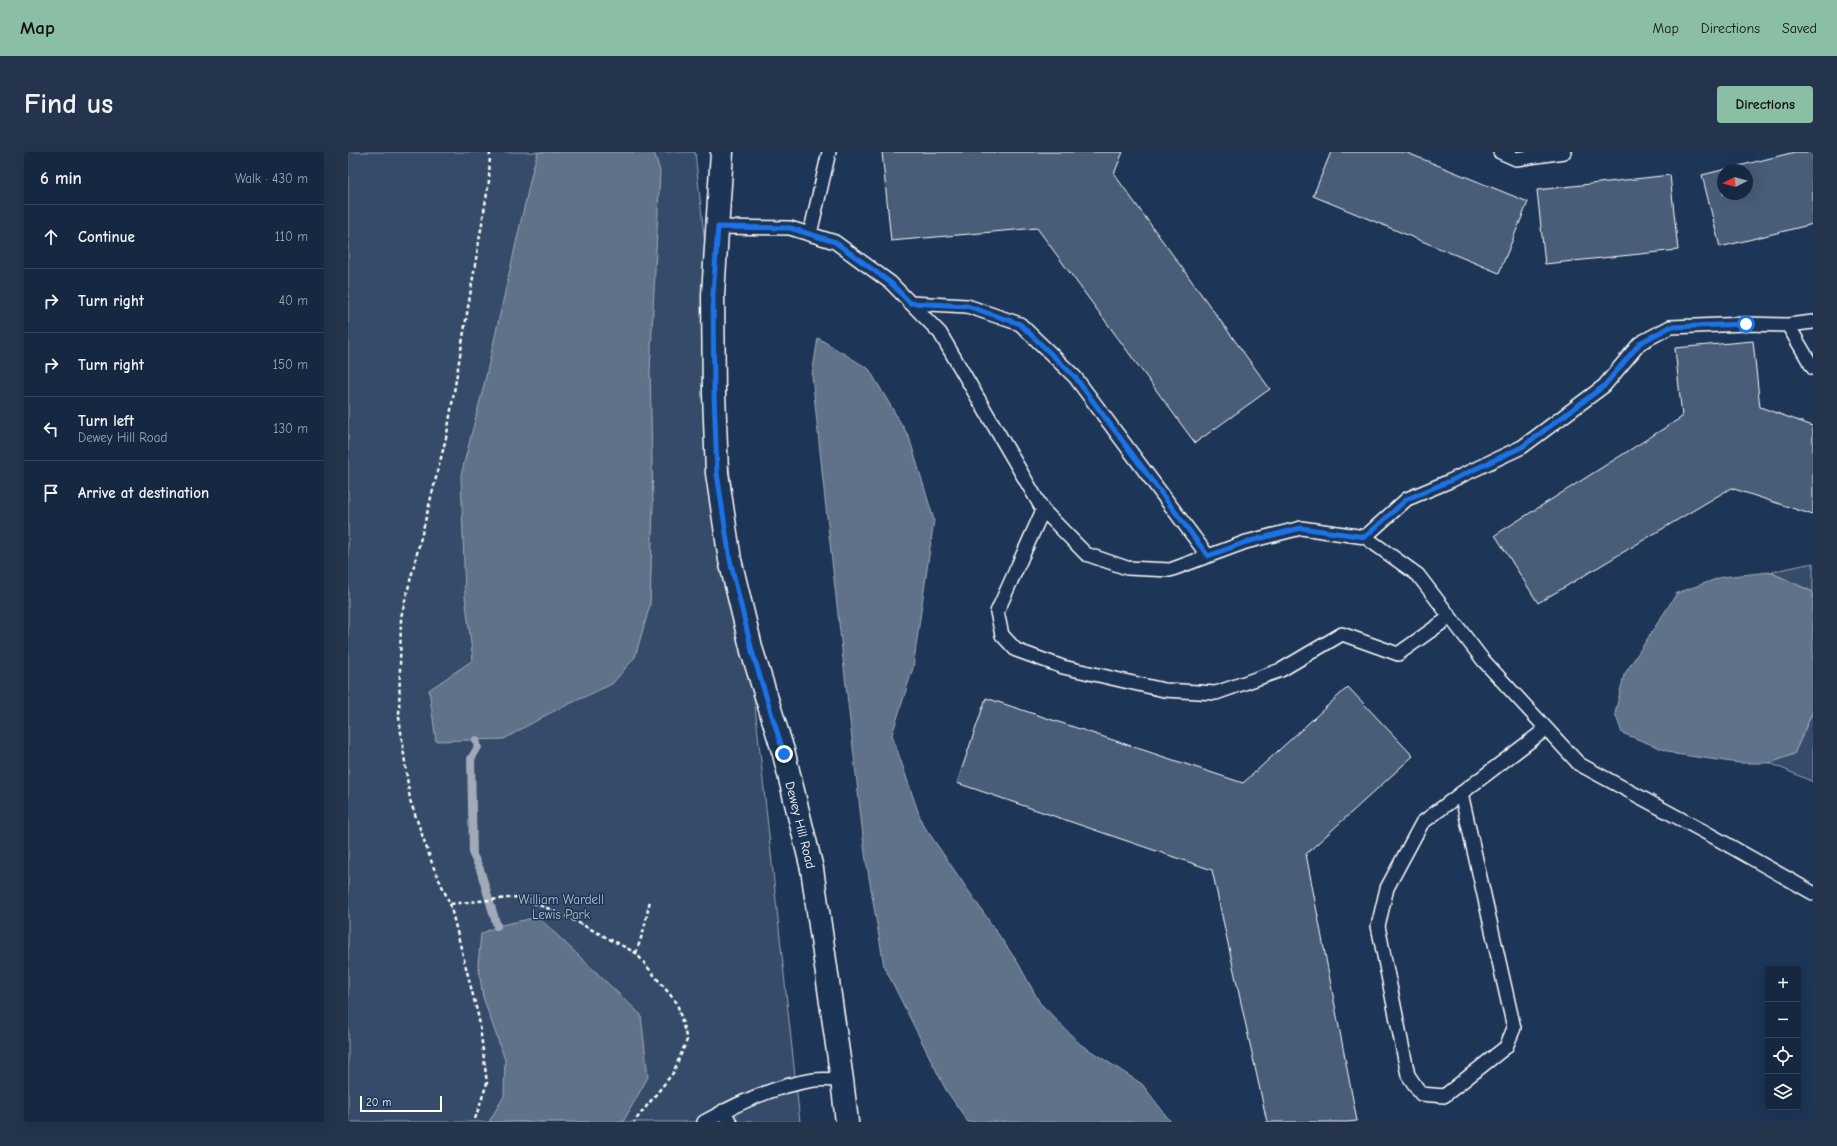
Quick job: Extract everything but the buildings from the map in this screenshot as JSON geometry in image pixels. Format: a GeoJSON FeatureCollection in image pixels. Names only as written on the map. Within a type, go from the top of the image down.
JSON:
{"type":"FeatureCollection","features":[{"type":"Feature","properties":{"kind":"street","name":"Dewey Hill Road"},"geometry":{"type":"LineString","coordinates":[[722,152],[713,294],[714,393],[717,473],[730,560],[752,651],[784,754],[812,869],[847,1122]]}},
{"type":"Feature","properties":{"kind":"lane"},"geometry":{"type":"LineString","coordinates":[[810,234],[829,152]]}},
{"type":"Feature","properties":{"kind":"lane"},"geometry":{"type":"LineString","coordinates":[[1500,152],[1516,159],[1564,152]]}},
{"type":"Feature","properties":{"kind":"lane"},"geometry":{"type":"LineString","coordinates":[[718,227],[790,228],[835,242],[891,283],[940,333],[1043,510],[1086,554],[1127,568],[1170,570],[1246,542],[1301,528],[1365,537],[1418,576],[1483,660],[1579,764],[1707,833],[1813,893]]}},
{"type":"Feature","properties":{"kind":"lane"},"geometry":{"type":"LineString","coordinates":[[910,303],[967,306],[1020,324],[1075,377],[1208,556]]}},
{"type":"Feature","properties":{"kind":"lane"},"geometry":{"type":"LineString","coordinates":[[1365,537],[1407,499],[1450,481],[1522,447],[1604,386],[1640,343],[1670,327],[1746,324],[1788,325],[1813,322]]}},
{"type":"Feature","properties":{"kind":"lane"},"geometry":{"type":"LineString","coordinates":[[1788,325],[1813,368]]}},
{"type":"Feature","properties":{"kind":"lane"},"geometry":{"type":"LineString","coordinates":[[1043,510],[997,612],[1002,635],[1016,650],[1063,667],[1164,690],[1216,693],[1281,670],[1342,634],[1398,654],[1450,617]]}},
{"type":"Feature","properties":{"kind":"lane"},"geometry":{"type":"LineString","coordinates":[[1460,794],[1514,1028],[1506,1047],[1444,1096],[1421,1094],[1408,1075],[1378,926],[1387,888],[1422,823],[1460,794],[1546,729]]}},
{"type":"Feature","properties":{"kind":"lane"},"geometry":{"type":"LineString","coordinates":[[704,1122],[727,1117],[779,1089],[814,1080],[842,1080]]}},
{"type":"Feature","properties":{"kind":"path"},"geometry":{"type":"LineString","coordinates":[[474,1122],[487,1082],[479,1019],[450,904],[433,866],[410,800],[399,717],[400,617],[446,434],[489,181],[490,152]]}},
{"type":"Feature","properties":{"kind":"path"},"geometry":{"type":"LineString","coordinates":[[450,904],[518,897],[560,913],[636,953],[677,1003],[687,1040],[673,1073],[634,1122]]}},
{"type":"Feature","properties":{"kind":"path"},"geometry":{"type":"LineString","coordinates":[[636,953],[644,929],[650,900]]}},
{"type":"Feature","properties":{"kind":"green space","name":"William Wardell Lewis Park"},"geometry":{"type":"Polygon","coordinates":[[[348,152],[695,152],[800,1122],[348,1122],[348,152]]]}},
{"type":"Feature","properties":{"kind":"green space"},"geometry":{"type":"Polygon","coordinates":[[[1813,563],[1813,592],[1770,572],[1813,563]]]}},
{"type":"Feature","properties":{"kind":"green space"},"geometry":{"type":"Polygon","coordinates":[[[1813,711],[1813,782],[1770,763],[1794,754],[1813,711]]]}},
{"type":"Feature","properties":{"kind":"shaded area"},"geometry":{"type":"Polygon","coordinates":[[[538,152],[654,152],[660,171],[650,370],[653,505],[650,605],[635,657],[612,684],[548,714],[504,739],[436,741],[429,690],[473,660],[465,596],[461,475],[484,385],[533,168],[538,152]]]}},
{"type":"Feature","properties":{"kind":"shaded area"},"geometry":{"type":"Polygon","coordinates":[[[818,338],[869,369],[909,437],[934,520],[913,668],[892,735],[922,823],[1018,963],[1040,1003],[1080,1044],[1142,1084],[1171,1122],[968,1122],[946,1090],[884,966],[865,854],[825,499],[812,375],[818,338]]]}},
{"type":"Feature","properties":{"kind":"shaded area"},"geometry":{"type":"Polygon","coordinates":[[[1770,572],[1813,592],[1813,711],[1794,754],[1770,763],[1739,763],[1675,754],[1622,733],[1615,713],[1624,675],[1677,593],[1722,577],[1770,572]]]}},
{"type":"Feature","properties":{"kind":"shaded area"},"geometry":{"type":"Polygon","coordinates":[[[538,917],[641,1015],[648,1077],[623,1122],[489,1122],[504,1096],[505,1060],[483,997],[478,964],[481,934],[497,926],[538,917]]]}},
{"type":"Feature","properties":{"kind":"waterway"},"geometry":{"type":"LineString","coordinates":[[476,740],[478,747],[471,759],[473,855],[480,869],[497,926]]}},
{"type":"Feature","properties":{"kind":"route"},"geometry":{"type":"LineString","coordinates":[[784,754],[752,651],[730,560],[717,473],[714,393],[713,294],[718,227],[790,228],[835,242],[891,283],[910,303],[967,306],[1020,324],[1075,377],[1208,556],[1246,542],[1301,528],[1365,537],[1407,499],[1450,481],[1522,447],[1604,386],[1640,343],[1670,327],[1746,324]]}}]}
